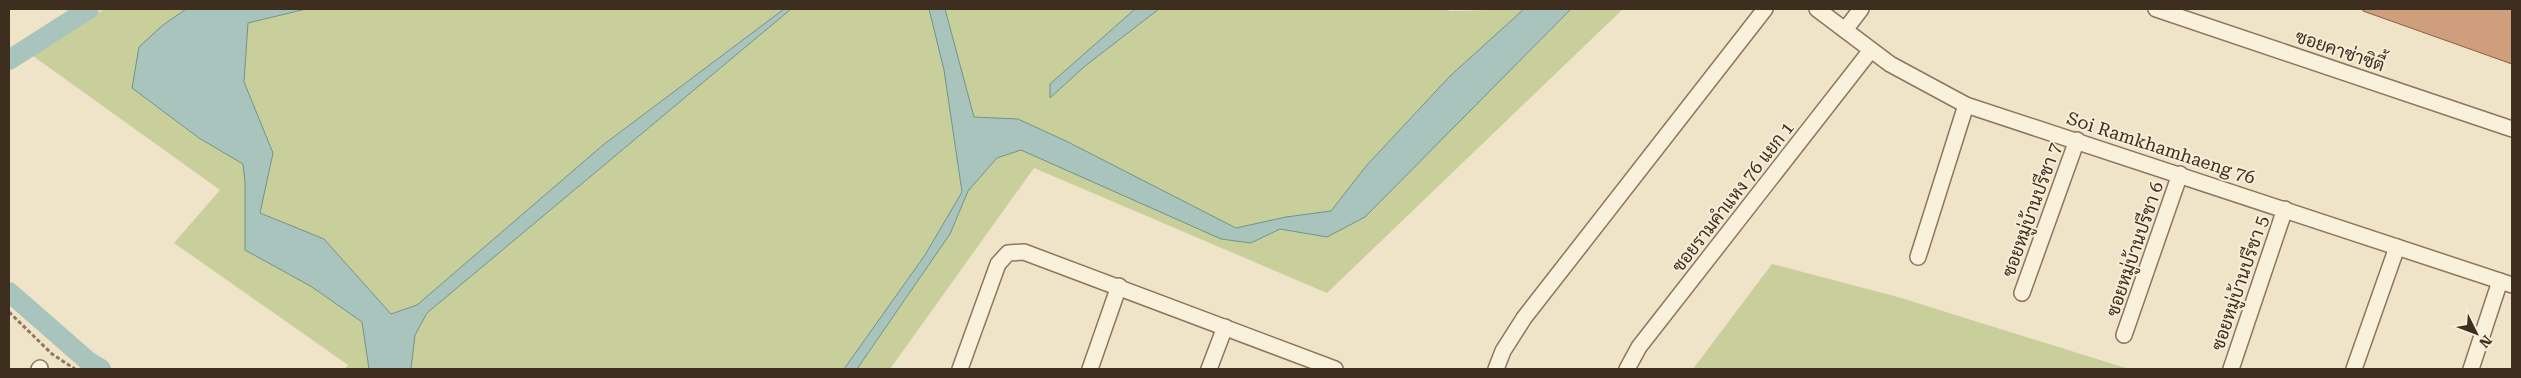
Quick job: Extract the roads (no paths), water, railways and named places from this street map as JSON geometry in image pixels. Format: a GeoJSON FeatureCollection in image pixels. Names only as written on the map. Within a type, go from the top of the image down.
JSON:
{"type":"FeatureCollection","features":[{"type":"Feature","properties":{"kind":"street"},"geometry":{"type":"LineString","coordinates":[[1496,369],[1503,351],[1524,318],[1765,9]]}},
{"type":"Feature","properties":{"kind":"street","name":"Soi Ramkhamhaeng 76"},"geometry":{"type":"LineString","coordinates":[[1817,9],[1836,14],[1845,30],[1871,50],[1912,77],[1966,105],[2077,140],[2506,283]]}},
{"type":"Feature","properties":{"kind":"street"},"geometry":{"type":"LineString","coordinates":[[1845,30],[1861,9]]}},
{"type":"Feature","properties":{"kind":"street","name":"ซอยคาซ่าซิตี้"},"geometry":{"type":"LineString","coordinates":[[2156,9],[2512,128]]}},
{"type":"Feature","properties":{"kind":"street","name":"ซอยรามคำแหง 76 แยก 1"},"geometry":{"type":"LineString","coordinates":[[1627,369],[1639,347],[1871,50]]}},
{"type":"Feature","properties":{"kind":"street"},"geometry":{"type":"LineString","coordinates":[[1918,257],[1966,105]]}},
{"type":"Feature","properties":{"kind":"street","name":"ซอยหมู่บ้านปรีชา 7"},"geometry":{"type":"LineString","coordinates":[[2022,294],[2077,140]]}},
{"type":"Feature","properties":{"kind":"street","name":"ซอยหมู่บ้านปรีชา 6"},"geometry":{"type":"LineString","coordinates":[[2124,335],[2180,174]]}},
{"type":"Feature","properties":{"kind":"street","name":"ซอยหมู่บ้านปรีชา 5"},"geometry":{"type":"LineString","coordinates":[[2230,369],[2285,209]]}},
{"type":"Feature","properties":{"kind":"street"},"geometry":{"type":"LineString","coordinates":[[2354,369],[2397,247]]}},
{"type":"Feature","properties":{"kind":"street"},"geometry":{"type":"LineString","coordinates":[[960,369],[998,264],[1008,253],[1024,252],[1119,286],[1335,369]]}},
{"type":"Feature","properties":{"kind":"street"},"geometry":{"type":"LineString","coordinates":[[2470,369],[2506,283]]}},
{"type":"Feature","properties":{"kind":"street"},"geometry":{"type":"LineString","coordinates":[[1090,369],[1119,286]]}},
{"type":"Feature","properties":{"kind":"street"},"geometry":{"type":"LineString","coordinates":[[1209,369],[1225,327]]}},
{"type":"Feature","properties":{"kind":"water"},"geometry":{"type":"Polygon","coordinates":[[[186,9],[306,9],[248,23],[244,82],[273,153],[260,213],[324,239],[391,314],[417,305],[603,145],[784,9],[791,9],[427,313],[415,335],[411,369],[369,369],[362,322],[312,287],[245,250],[245,182],[243,164],[199,138],[132,88],[139,47],[163,25],[186,9]]]}},
{"type":"Feature","properties":{"kind":"water"},"geometry":{"type":"Polygon","coordinates":[[[929,9],[945,9],[974,117],[1018,119],[1068,142],[1236,228],[1286,217],[1331,211],[1367,165],[1450,76],[1524,9],[1571,9],[1365,217],[1327,237],[1280,229],[1251,243],[1221,239],[1021,150],[997,158],[968,191],[950,234],[857,369],[844,369],[925,255],[962,192],[944,70],[929,9]]]}},
{"type":"Feature","properties":{"kind":"water"},"geometry":{"type":"Polygon","coordinates":[[[1135,9],[1159,9],[1085,66],[1050,98],[1050,84],[1135,9]]]}},
{"type":"Feature","properties":{"kind":"waterway"},"geometry":{"type":"LineString","coordinates":[[9,60],[89,9]]}},
{"type":"Feature","properties":{"kind":"waterway"},"geometry":{"type":"LineString","coordinates":[[9,292],[88,361],[101,369]]}}]}
